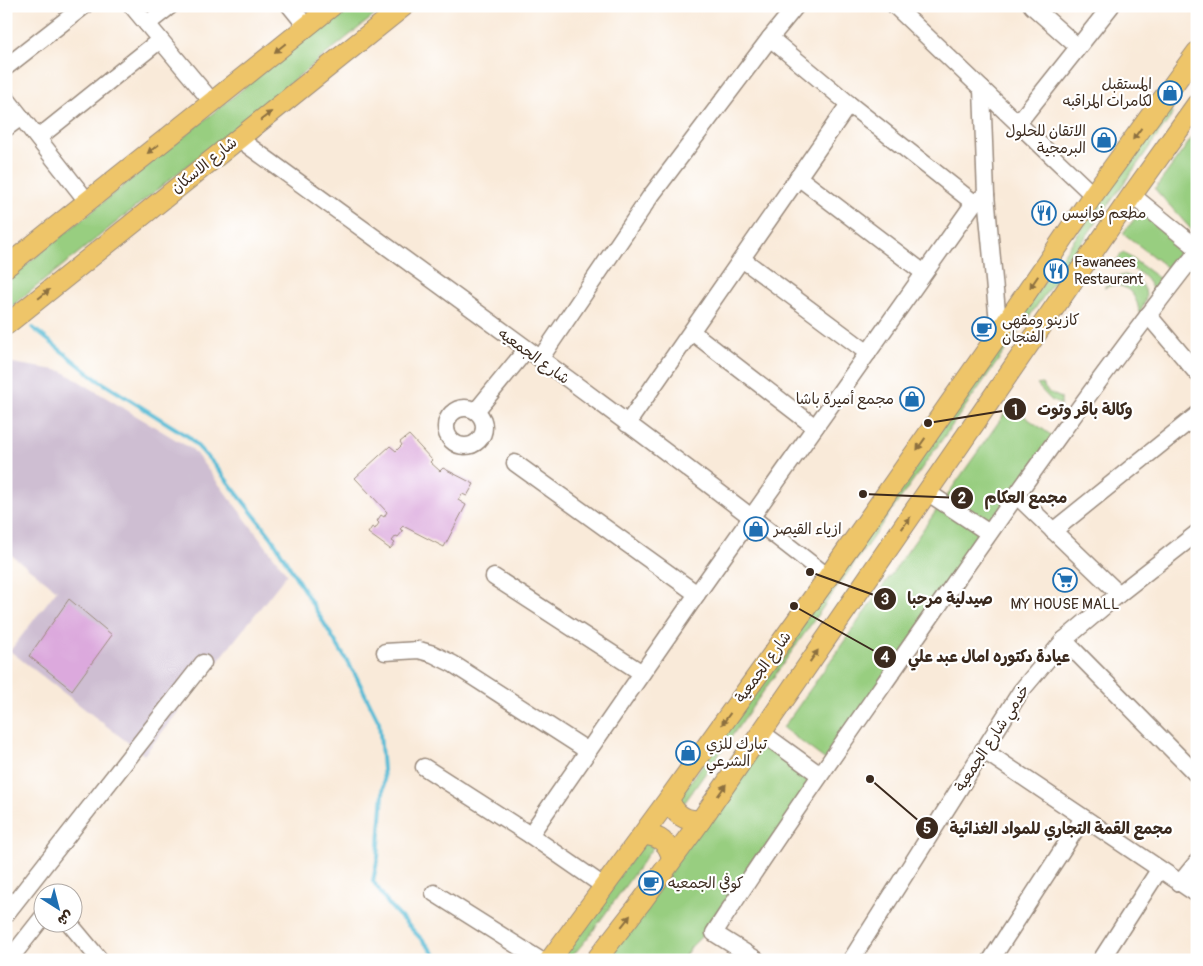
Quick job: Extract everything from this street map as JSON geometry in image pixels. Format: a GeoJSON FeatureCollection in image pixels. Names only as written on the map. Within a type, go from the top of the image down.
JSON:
{"type":"FeatureCollection","features":[{"type":"Feature","properties":{"kind":"main road"},"geometry":{"type":"LineString","coordinates":[[6,267],[332,6]]}},
{"type":"Feature","properties":{"kind":"main road","name":"شارع الاسكان"},"geometry":{"type":"LineString","coordinates":[[6,325],[404,6]]}},
{"type":"Feature","properties":{"kind":"main road","name":"شارع الجمعية"},"geometry":{"type":"LineString","coordinates":[[550,960],[643,835],[828,577],[1093,195],[1196,54]]}},
{"type":"Feature","properties":{"kind":"main road"},"geometry":{"type":"LineString","coordinates":[[1160,104],[1175,110],[1183,124]]}},
{"type":"Feature","properties":{"kind":"main road"},"geometry":{"type":"LineString","coordinates":[[596,960],[642,902],[701,820],[1132,195],[1197,104]]}},
{"type":"Feature","properties":{"kind":"main road"},"geometry":{"type":"LineString","coordinates":[[669,799],[675,812],[680,816],[694,821],[701,820]]}},
{"type":"Feature","properties":{"kind":"main road"},"geometry":{"type":"LineString","coordinates":[[643,835],[657,837],[663,841],[668,846],[672,859]]}},
{"type":"Feature","properties":{"kind":"street"},"geometry":{"type":"LineString","coordinates":[[6,67],[84,6]]}},
{"type":"Feature","properties":{"kind":"street"},"geometry":{"type":"LineString","coordinates":[[132,6],[213,102]]}},
{"type":"Feature","properties":{"kind":"street"},"geometry":{"type":"LineString","coordinates":[[147,24],[170,6]]}},
{"type":"Feature","properties":{"kind":"street"},"geometry":{"type":"LineString","coordinates":[[290,6],[307,26]]}},
{"type":"Feature","properties":{"kind":"street"},"geometry":{"type":"LineString","coordinates":[[476,411],[533,354],[796,6]]}},
{"type":"Feature","properties":{"kind":"street"},"geometry":{"type":"LineString","coordinates":[[895,6],[1093,195]]}},
{"type":"Feature","properties":{"kind":"street"},"geometry":{"type":"LineString","coordinates":[[1032,6],[1078,47]]}},
{"type":"Feature","properties":{"kind":"street"},"geometry":{"type":"LineString","coordinates":[[1018,123],[1111,6]]}},
{"type":"Feature","properties":{"kind":"street"},"geometry":{"type":"LineString","coordinates":[[770,38],[849,104],[980,199]]}},
{"type":"Feature","properties":{"kind":"street"},"geometry":{"type":"LineString","coordinates":[[38,138],[160,40]]}},
{"type":"Feature","properties":{"kind":"street"},"geometry":{"type":"LineString","coordinates":[[982,89],[980,199],[999,333]]}},
{"type":"Feature","properties":{"kind":"street"},"geometry":{"type":"LineString","coordinates":[[6,98],[87,201]]}},
{"type":"Feature","properties":{"kind":"street"},"geometry":{"type":"LineString","coordinates":[[627,424],[849,104]]}},
{"type":"Feature","properties":{"kind":"street"},"geometry":{"type":"LineString","coordinates":[[6,128],[21,117]]}},
{"type":"Feature","properties":{"kind":"street","name":"شارع الجمعيه"},"geometry":{"type":"LineString","coordinates":[[238,138],[533,354],[752,517],[828,577]]}},
{"type":"Feature","properties":{"kind":"street"},"geometry":{"type":"LineString","coordinates":[[798,177],[924,274]]}},
{"type":"Feature","properties":{"kind":"street"},"geometry":{"type":"LineString","coordinates":[[757,960],[714,933],[820,775],[990,534],[1197,250],[1132,195]]}},
{"type":"Feature","properties":{"kind":"street"},"geometry":{"type":"LineString","coordinates":[[530,835],[815,427],[980,199]]}},
{"type":"Feature","properties":{"kind":"street"},"geometry":{"type":"LineString","coordinates":[[742,259],[868,353]]}},
{"type":"Feature","properties":{"kind":"street"},"geometry":{"type":"LineString","coordinates":[[1148,315],[1197,373]]}},
{"type":"Feature","properties":{"kind":"street"},"geometry":{"type":"LineString","coordinates":[[692,332],[815,427]]}},
{"type":"Feature","properties":{"kind":"street"},"geometry":{"type":"LineString","coordinates":[[1053,531],[1197,415]]}},
{"type":"Feature","properties":{"kind":"street"},"geometry":{"type":"LineString","coordinates":[[514,463],[698,594]]}},
{"type":"Feature","properties":{"kind":"street"},"geometry":{"type":"LineString","coordinates":[[927,492],[990,534]]}},
{"type":"Feature","properties":{"kind":"street"},"geometry":{"type":"LineString","coordinates":[[1017,496],[1119,594]]}},
{"type":"Feature","properties":{"kind":"street","name":"خدمي شارع الجمعية"},"geometry":{"type":"LineString","coordinates":[[851,960],[1021,691],[1064,640],[1197,533]]}},
{"type":"Feature","properties":{"kind":"street"},"geometry":{"type":"LineString","coordinates":[[494,577],[642,673]]}},
{"type":"Feature","properties":{"kind":"street"},"geometry":{"type":"LineString","coordinates":[[1064,640],[1197,775]]}},
{"type":"Feature","properties":{"kind":"street"},"geometry":{"type":"LineString","coordinates":[[385,652],[419,650],[433,654],[453,664],[588,751]]}},
{"type":"Feature","properties":{"kind":"street"},"geometry":{"type":"LineString","coordinates":[[6,914],[203,663]]}},
{"type":"Feature","properties":{"kind":"street"},"geometry":{"type":"LineString","coordinates":[[762,733],[820,775]]}},
{"type":"Feature","properties":{"kind":"street"},"geometry":{"type":"LineString","coordinates":[[983,750],[1197,894]]}},
{"type":"Feature","properties":{"kind":"street"},"geometry":{"type":"LineString","coordinates":[[424,768],[530,835],[605,887]]}},
{"type":"Feature","properties":{"kind":"street"},"geometry":{"type":"LineString","coordinates":[[991,960],[1083,818]]}},
{"type":"Feature","properties":{"kind":"street"},"geometry":{"type":"LineString","coordinates":[[1180,883],[1197,862]]}},
{"type":"Feature","properties":{"kind":"street"},"geometry":{"type":"LineString","coordinates":[[1101,960],[1160,870]]}},
{"type":"Feature","properties":{"kind":"street"},"geometry":{"type":"LineString","coordinates":[[434,894],[540,960]]}},
{"type":"Feature","properties":{"kind":"street"},"geometry":{"type":"LineString","coordinates":[[9,960],[32,931]]}},
{"type":"Feature","properties":{"kind":"street"},"geometry":{"type":"LineString","coordinates":[[78,934],[100,960]]}},
{"type":"Feature","properties":{"kind":"shaded area"},"geometry":{"type":"Polygon","coordinates":[[[6,362],[62,371],[193,450],[287,574],[144,755],[10,651],[57,590],[6,551],[6,362]]]}},
{"type":"Feature","properties":{"kind":"green space"},"geometry":{"type":"Polygon","coordinates":[[[345,6],[386,6],[6,311],[6,281],[345,6]]]}},
{"type":"Feature","properties":{"kind":"green space"},"geometry":{"type":"Polygon","coordinates":[[[1166,110],[1171,110],[1173,114],[685,802],[680,804],[676,802],[1166,110]]]}},
{"type":"Feature","properties":{"kind":"green space"},"geometry":{"type":"Polygon","coordinates":[[[1197,131],[1197,236],[1155,189],[1197,131]]]}},
{"type":"Feature","properties":{"kind":"green space"},"geometry":{"type":"Polygon","coordinates":[[[1143,209],[1197,251],[1178,276],[1123,233],[1143,209]]]}},
{"type":"Feature","properties":{"kind":"green space"},"geometry":{"type":"Polygon","coordinates":[[[1123,252],[1164,282],[1155,296],[1149,282],[1140,273],[1128,267],[1113,265],[1123,252]]]}},
{"type":"Feature","properties":{"kind":"green space"},"geometry":{"type":"Polygon","coordinates":[[[1125,275],[1138,281],[1145,290],[1145,301],[1139,313],[1136,300],[1128,290],[1117,285],[1104,288],[1113,279],[1125,275]]]}},
{"type":"Feature","properties":{"kind":"green space"},"geometry":{"type":"Polygon","coordinates":[[[1042,384],[1048,392],[1061,398],[1061,405],[1051,400],[1037,385],[1042,384]]]}},
{"type":"Feature","properties":{"kind":"green space"},"geometry":{"type":"Polygon","coordinates":[[[1010,406],[1058,440],[831,764],[783,728],[1010,406]]]}},
{"type":"Feature","properties":{"kind":"green space"},"geometry":{"type":"Polygon","coordinates":[[[762,738],[822,776],[713,925],[691,947],[682,960],[605,960],[762,738]]]}},
{"type":"Feature","properties":{"kind":"green space"},"geometry":{"type":"Polygon","coordinates":[[[647,838],[653,847],[590,935],[569,960],[558,960],[647,838]]]}},
{"type":"Feature","properties":{"kind":"building"},"geometry":{"type":"Polygon","coordinates":[[[409,435],[432,460],[430,462],[440,471],[443,468],[474,484],[467,496],[462,494],[458,500],[466,505],[444,547],[403,526],[400,529],[403,531],[392,541],[395,543],[390,549],[368,533],[372,527],[375,529],[381,515],[384,517],[387,512],[355,478],[390,446],[396,451],[402,445],[400,442],[409,435]]]}},
{"type":"Feature","properties":{"kind":"building"},"geometry":{"type":"Polygon","coordinates":[[[69,599],[112,635],[72,690],[29,656],[69,599]]]}},
{"type":"Feature","properties":{"kind":"waterway"},"geometry":{"type":"LineString","coordinates":[[33,328],[95,378],[189,437],[214,464],[272,538],[355,674],[379,722],[384,781],[378,857],[373,881],[389,905],[439,960]]}},
{"type":"Feature","properties":{"kind":"place","name":"المستقبل لكامرات المراقبه"},"geometry":{"type":"Point","coordinates":[1170,93]}},
{"type":"Feature","properties":{"kind":"place","name":"الاتقان للحلول البرمجية"},"geometry":{"type":"Point","coordinates":[1104,140]}},
{"type":"Feature","properties":{"kind":"place","name":"مطعم فوانيس"},"geometry":{"type":"Point","coordinates":[1044,213]}},
{"type":"Feature","properties":{"kind":"place","name":"Fawanees Restaurant"},"geometry":{"type":"Point","coordinates":[1056,271]}},
{"type":"Feature","properties":{"kind":"place","name":"كازينو ومقهى الفنجان"},"geometry":{"type":"Point","coordinates":[984,329]}},
{"type":"Feature","properties":{"kind":"place","name":"مجمع أميرة باشا"},"geometry":{"type":"Point","coordinates":[912,399]}},
{"type":"Feature","properties":{"kind":"place","name":"وكالة باقر وتوت"},"geometry":{"type":"Point","coordinates":[928,423]}},
{"type":"Feature","properties":{"kind":"place","name":"مجمع العكام"},"geometry":{"type":"Point","coordinates":[863,494]}},
{"type":"Feature","properties":{"kind":"place","name":"ازياء القيصر"},"geometry":{"type":"Point","coordinates":[756,529]}},
{"type":"Feature","properties":{"kind":"place","name":"صيدلية مرحبا"},"geometry":{"type":"Point","coordinates":[810,572]}},
{"type":"Feature","properties":{"kind":"place","name":"MY HOUSE MALL"},"geometry":{"type":"Point","coordinates":[1065,580]}},
{"type":"Feature","properties":{"kind":"place","name":"عيادة دكتوره امال عبد علي"},"geometry":{"type":"Point","coordinates":[794,606]}},
{"type":"Feature","properties":{"kind":"place","name":"تبارك للزي الشرعي"},"geometry":{"type":"Point","coordinates":[688,753]}},
{"type":"Feature","properties":{"kind":"place","name":"مجمع القمة التجاري للمواد الغذائية"},"geometry":{"type":"Point","coordinates":[870,779]}},
{"type":"Feature","properties":{"kind":"place","name":"كوفي الجمعيه"},"geometry":{"type":"Point","coordinates":[651,883]}}]}
